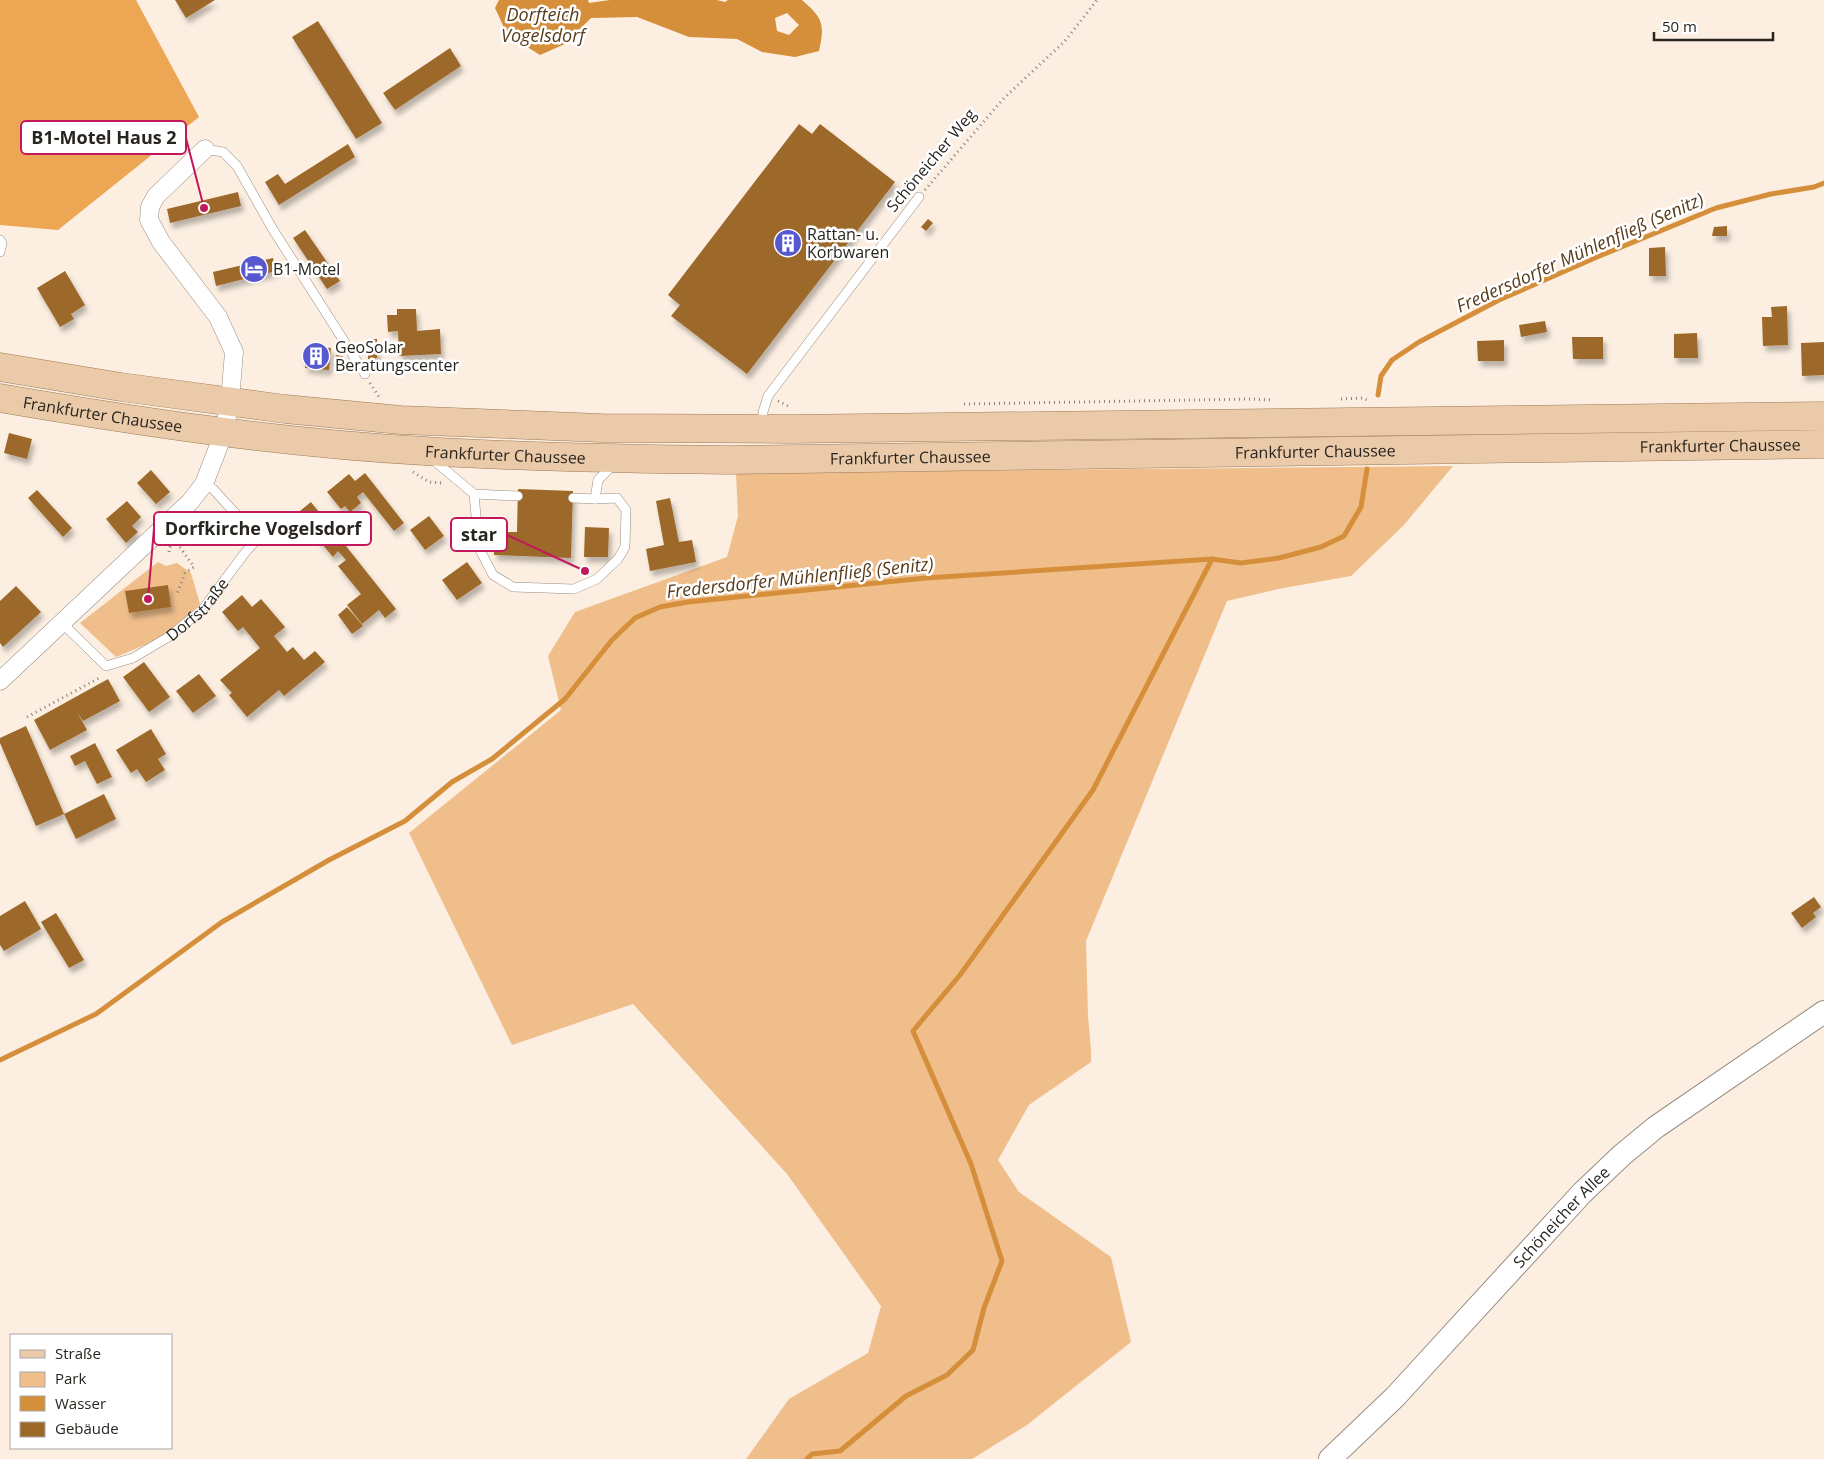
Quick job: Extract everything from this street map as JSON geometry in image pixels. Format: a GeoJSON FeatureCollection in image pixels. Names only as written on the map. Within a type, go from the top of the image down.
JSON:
{"type":"FeatureCollection","features":[{"type":"Feature","properties":{"kind":"main road","name":"Frankfurter Chaussee"},"geometry":{"type":"LineString","coordinates":[[0,367],[121,387],[230,402],[401,420],[602,428],[762,429],[1824,416]]}},
{"type":"Feature","properties":{"kind":"main road","name":"Frankfurter Chaussee"},"geometry":{"type":"LineString","coordinates":[[0,398],[176,426],[301,441],[417,461],[727,460],[1824,444]]}},
{"type":"Feature","properties":{"kind":"street"},"geometry":{"type":"LineString","coordinates":[[0,681],[190,502],[204,484],[224,432],[230,402],[234,352],[218,317],[161,242],[149,220],[150,206],[156,196],[205,149]]}},
{"type":"Feature","properties":{"kind":"street","name":"Schöneicher Allee"},"geometry":{"type":"LineString","coordinates":[[1330,1459],[1395,1397],[1582,1193],[1622,1155],[1656,1127],[1824,1012]]}},
{"type":"Feature","properties":{"kind":"lane"},"geometry":{"type":"LineString","coordinates":[[205,149],[223,152],[237,166],[272,228],[365,374]]}},
{"type":"Feature","properties":{"kind":"lane","name":"Schöneicher Weg"},"geometry":{"type":"LineString","coordinates":[[762,429],[763,412],[768,396],[919,197]]}},
{"type":"Feature","properties":{"kind":"lane"},"geometry":{"type":"LineString","coordinates":[[0,240],[2,243],[0,252]]}},
{"type":"Feature","properties":{"kind":"lane"},"geometry":{"type":"LineString","coordinates":[[595,499],[598,480],[618,459]]}},
{"type":"Feature","properties":{"kind":"lane"},"geometry":{"type":"LineString","coordinates":[[417,461],[462,484],[474,494],[518,496]]}},
{"type":"Feature","properties":{"kind":"lane","name":"Dorfstraße"},"geometry":{"type":"LineString","coordinates":[[62,623],[106,666],[133,658],[148,650],[170,636],[203,609],[258,538],[240,517],[212,489],[204,484]]}},
{"type":"Feature","properties":{"kind":"lane"},"geometry":{"type":"LineString","coordinates":[[474,494],[479,548],[494,575],[513,587],[574,588],[598,579],[618,559],[625,546],[626,510],[617,498],[573,498]]}},
{"type":"Feature","properties":{"kind":"path","name":"Schöneicher Weg"},"geometry":{"type":"LineString","coordinates":[[919,197],[1004,98],[1065,41],[1097,0]]}},
{"type":"Feature","properties":{"kind":"path"},"geometry":{"type":"LineString","coordinates":[[365,374],[380,400]]}},
{"type":"Feature","properties":{"kind":"path"},"geometry":{"type":"LineString","coordinates":[[417,461],[429,482],[462,484]]}},
{"type":"Feature","properties":{"kind":"path"},"geometry":{"type":"LineString","coordinates":[[164,526],[194,566],[184,573],[176,594]]}},
{"type":"Feature","properties":{"kind":"path"},"geometry":{"type":"LineString","coordinates":[[169,552],[170,547],[176,543]]}},
{"type":"Feature","properties":{"kind":"path"},"geometry":{"type":"LineString","coordinates":[[27,717],[102,677]]}},
{"type":"Feature","properties":{"kind":"green space"},"geometry":{"type":"Polygon","coordinates":[[[1453,466],[1403,526],[1351,576],[1278,589],[1227,601],[1086,941],[1091,1062],[1029,1105],[998,1160],[1019,1192],[1111,1257],[1131,1342],[1027,1425],[972,1459],[746,1459],[789,1399],[868,1353],[881,1306],[787,1174],[633,1004],[512,1045],[409,833],[561,710],[548,656],[575,612],[727,557],[738,516],[736,473],[1453,466]]]}},
{"type":"Feature","properties":{"kind":"green space"},"geometry":{"type":"Polygon","coordinates":[[[158,562],[166,566],[177,563],[191,573],[200,604],[171,634],[116,657],[80,623],[158,562]]]}},
{"type":"Feature","properties":{"kind":"shaded area"},"geometry":{"type":"Polygon","coordinates":[[[0,0],[136,0],[199,117],[58,230],[0,225],[0,0]]]}},
{"type":"Feature","properties":{"kind":"water","name":"Dorfteich Vogelsdorf"},"geometry":{"type":"Polygon","coordinates":[[[499,0],[588,0],[589,3],[610,0],[717,0],[725,2],[728,0],[802,0],[821,22],[822,34],[819,51],[795,57],[762,52],[737,39],[689,37],[637,17],[591,18],[565,44],[540,55],[507,34],[495,8],[499,0]],[[787,13],[775,18],[777,31],[789,35],[799,25],[787,13]]]}},
{"type":"Feature","properties":{"kind":"building"},"geometry":{"type":"Polygon","coordinates":[[[175,0],[215,0],[186,18],[175,0]]]}},
{"type":"Feature","properties":{"kind":"building"},"geometry":{"type":"Polygon","coordinates":[[[318,21],[382,123],[356,139],[292,37],[318,21]]]}},
{"type":"Feature","properties":{"kind":"building"},"geometry":{"type":"Polygon","coordinates":[[[450,48],[461,66],[395,110],[383,93],[450,48]]]}},
{"type":"Feature","properties":{"kind":"building","name":"Rattan- u. Korbwaren"},"geometry":{"type":"Polygon","coordinates":[[[799,124],[812,134],[820,124],[895,182],[747,374],[671,316],[680,305],[668,295],[799,124]]]}},
{"type":"Feature","properties":{"kind":"building"},"geometry":{"type":"Polygon","coordinates":[[[348,144],[355,157],[279,205],[265,182],[278,174],[285,184],[348,144]]]}},
{"type":"Feature","properties":{"kind":"building"},"geometry":{"type":"Polygon","coordinates":[[[238,192],[241,206],[170,223],[167,209],[238,192]]]}},
{"type":"Feature","properties":{"kind":"building"},"geometry":{"type":"Polygon","coordinates":[[[928,219],[933,223],[926,231],[921,227],[928,219]]]}},
{"type":"Feature","properties":{"kind":"building"},"geometry":{"type":"Polygon","coordinates":[[[1727,226],[1727,236],[1712,236],[1714,227],[1727,226]]]}},
{"type":"Feature","properties":{"kind":"building"},"geometry":{"type":"Polygon","coordinates":[[[305,230],[340,281],[327,289],[293,238],[305,230]]]}},
{"type":"Feature","properties":{"kind":"building"},"geometry":{"type":"Polygon","coordinates":[[[1665,247],[1666,276],[1649,276],[1649,248],[1665,247]]]}},
{"type":"Feature","properties":{"kind":"building"},"geometry":{"type":"Polygon","coordinates":[[[273,258],[276,271],[216,286],[213,272],[273,258]]]}},
{"type":"Feature","properties":{"kind":"building"},"geometry":{"type":"Polygon","coordinates":[[[65,271],[85,305],[71,314],[74,319],[60,327],[37,288],[65,271]]]}},
{"type":"Feature","properties":{"kind":"building"},"geometry":{"type":"Polygon","coordinates":[[[1787,306],[1788,345],[1763,346],[1762,317],[1772,317],[1771,307],[1787,306]]]}},
{"type":"Feature","properties":{"kind":"building"},"geometry":{"type":"Polygon","coordinates":[[[397,309],[416,309],[417,331],[440,329],[441,354],[399,356],[398,331],[388,332],[387,315],[397,315],[397,309]]]}},
{"type":"Feature","properties":{"kind":"building"},"geometry":{"type":"Polygon","coordinates":[[[1545,321],[1547,332],[1521,337],[1519,325],[1545,321]]]}},
{"type":"Feature","properties":{"kind":"building"},"geometry":{"type":"Polygon","coordinates":[[[1697,333],[1698,358],[1674,358],[1674,334],[1697,333]]]}},
{"type":"Feature","properties":{"kind":"building"},"geometry":{"type":"Polygon","coordinates":[[[1572,337],[1603,337],[1603,359],[1573,359],[1572,337]]]}},
{"type":"Feature","properties":{"kind":"building"},"geometry":{"type":"Polygon","coordinates":[[[368,339],[377,339],[377,358],[368,359],[368,339]]]}},
{"type":"Feature","properties":{"kind":"building"},"geometry":{"type":"Polygon","coordinates":[[[1504,340],[1504,361],[1478,361],[1477,341],[1504,340]]]}},
{"type":"Feature","properties":{"kind":"building"},"geometry":{"type":"Polygon","coordinates":[[[1824,342],[1824,375],[1802,376],[1801,343],[1824,342]]]}},
{"type":"Feature","properties":{"kind":"building","name":"GeoSolar Beratungscenter"},"geometry":{"type":"Polygon","coordinates":[[[307,345],[331,348],[329,370],[305,368],[306,360],[302,360],[302,353],[307,353],[307,345]]]}},
{"type":"Feature","properties":{"kind":"building"},"geometry":{"type":"Polygon","coordinates":[[[336,355],[343,356],[342,366],[334,365],[336,355]]]}},
{"type":"Feature","properties":{"kind":"building"},"geometry":{"type":"Polygon","coordinates":[[[9,433],[32,439],[27,459],[4,453],[9,433]]]}},
{"type":"Feature","properties":{"kind":"building"},"geometry":{"type":"Polygon","coordinates":[[[151,470],[170,492],[156,504],[137,483],[151,470]]]}},
{"type":"Feature","properties":{"kind":"building"},"geometry":{"type":"Polygon","coordinates":[[[365,473],[404,523],[394,531],[363,492],[357,497],[361,503],[350,512],[345,506],[341,509],[327,492],[349,474],[355,481],[365,473]]]}},
{"type":"Feature","properties":{"kind":"building"},"geometry":{"type":"Polygon","coordinates":[[[518,489],[573,491],[571,558],[494,555],[494,532],[517,532],[518,489]]]}},
{"type":"Feature","properties":{"kind":"building"},"geometry":{"type":"Polygon","coordinates":[[[37,490],[72,528],[63,537],[28,498],[37,490]]]}},
{"type":"Feature","properties":{"kind":"building"},"geometry":{"type":"Polygon","coordinates":[[[670,498],[679,542],[692,540],[696,562],[650,571],[646,549],[664,545],[656,501],[670,498]]]}},
{"type":"Feature","properties":{"kind":"building"},"geometry":{"type":"Polygon","coordinates":[[[127,501],[141,517],[132,526],[138,532],[126,543],[106,519],[127,501]]]}},
{"type":"Feature","properties":{"kind":"building"},"geometry":{"type":"Polygon","coordinates":[[[311,502],[396,609],[385,618],[379,610],[362,624],[347,605],[361,594],[338,566],[346,560],[338,551],[333,557],[307,526],[306,528],[295,515],[311,502]]]}},
{"type":"Feature","properties":{"kind":"building"},"geometry":{"type":"Polygon","coordinates":[[[429,516],[444,536],[425,550],[410,530],[429,516]]]}},
{"type":"Feature","properties":{"kind":"building"},"geometry":{"type":"Polygon","coordinates":[[[585,527],[609,528],[608,557],[584,557],[585,527]]]}},
{"type":"Feature","properties":{"kind":"building"},"geometry":{"type":"Polygon","coordinates":[[[467,562],[482,583],[457,600],[442,580],[467,562]]]}},
{"type":"Feature","properties":{"kind":"building"},"geometry":{"type":"Polygon","coordinates":[[[168,585],[171,607],[129,613],[125,591],[168,585]]]}},
{"type":"Feature","properties":{"kind":"building"},"geometry":{"type":"Polygon","coordinates":[[[16,586],[41,612],[3,647],[0,643],[0,601],[16,586]]]}},
{"type":"Feature","properties":{"kind":"building"},"geometry":{"type":"Polygon","coordinates":[[[242,595],[252,607],[261,599],[285,627],[274,636],[287,652],[293,647],[304,660],[315,651],[325,662],[284,696],[279,690],[247,717],[229,695],[232,693],[220,680],[260,648],[243,627],[238,631],[222,612],[242,595]]]}},
{"type":"Feature","properties":{"kind":"building"},"geometry":{"type":"Polygon","coordinates":[[[347,607],[363,626],[352,634],[338,615],[347,607]]]}},
{"type":"Feature","properties":{"kind":"building"},"geometry":{"type":"Polygon","coordinates":[[[144,662],[170,697],[149,712],[123,677],[144,662]]]}},
{"type":"Feature","properties":{"kind":"building"},"geometry":{"type":"Polygon","coordinates":[[[199,674],[216,696],[193,713],[176,691],[199,674]]]}},
{"type":"Feature","properties":{"kind":"building"},"geometry":{"type":"Polygon","coordinates":[[[108,679],[120,701],[83,721],[77,712],[87,730],[50,750],[34,720],[108,679]]]}},
{"type":"Feature","properties":{"kind":"building"},"geometry":{"type":"Polygon","coordinates":[[[26,726],[64,814],[36,826],[0,743],[0,738],[26,726]]]}},
{"type":"Feature","properties":{"kind":"building"},"geometry":{"type":"Polygon","coordinates":[[[151,729],[166,754],[158,759],[165,770],[146,782],[137,769],[131,773],[116,750],[151,729]]]}},
{"type":"Feature","properties":{"kind":"building"},"geometry":{"type":"Polygon","coordinates":[[[95,743],[112,777],[97,784],[85,761],[75,766],[70,756],[95,743]]]}},
{"type":"Feature","properties":{"kind":"building"},"geometry":{"type":"Polygon","coordinates":[[[104,794],[116,819],[76,839],[64,814],[104,794]]]}},
{"type":"Feature","properties":{"kind":"building"},"geometry":{"type":"Polygon","coordinates":[[[1814,897],[1821,907],[1813,913],[1816,917],[1802,928],[1791,913],[1814,897]]]}},
{"type":"Feature","properties":{"kind":"building"},"geometry":{"type":"Polygon","coordinates":[[[25,901],[41,929],[4,951],[0,945],[0,916],[25,901]]]}},
{"type":"Feature","properties":{"kind":"building"},"geometry":{"type":"Polygon","coordinates":[[[56,913],[84,960],[69,968],[41,922],[56,913]]]}},
{"type":"Feature","properties":{"kind":"waterway","name":"Fredersdorfer Mühlenfließ (Senitz)"},"geometry":{"type":"LineString","coordinates":[[1378,395],[1381,376],[1392,360],[1419,342],[1499,300],[1716,208],[1771,194],[1814,187],[1824,183]]}},
{"type":"Feature","properties":{"kind":"waterway","name":"Fredersdorfer Mühlenfließ (Senitz)"},"geometry":{"type":"LineString","coordinates":[[0,1060],[96,1014],[222,922],[329,860],[405,821],[452,782],[492,759],[565,699],[612,640],[635,618],[660,607],[688,602],[926,578],[1212,559],[1241,563],[1279,558],[1321,547],[1344,536],[1361,507],[1367,469]]}},
{"type":"Feature","properties":{"kind":"waterway"},"geometry":{"type":"LineString","coordinates":[[807,1459],[812,1454],[840,1451],[906,1396],[947,1375],[973,1350],[984,1308],[1002,1261],[971,1164],[913,1031],[960,975],[1093,790],[1212,559]]}},
{"type":"Feature","properties":{"kind":"place","name":"B1-Motel Haus 2"},"geometry":{"type":"Point","coordinates":[204,208]}},
{"type":"Feature","properties":{"kind":"place","name":"Rattan- u. Korbwaren"},"geometry":{"type":"Point","coordinates":[788,243]}},
{"type":"Feature","properties":{"kind":"place","name":"B1-Motel"},"geometry":{"type":"Point","coordinates":[254,269]}},
{"type":"Feature","properties":{"kind":"place","name":"GeoSolar Beratungscenter"},"geometry":{"type":"Point","coordinates":[316,356]}},
{"type":"Feature","properties":{"kind":"place","name":"star"},"geometry":{"type":"Point","coordinates":[585,571]}},
{"type":"Feature","properties":{"kind":"place","name":"Dorfkirche Vogelsdorf"},"geometry":{"type":"Point","coordinates":[148,599]}}]}
